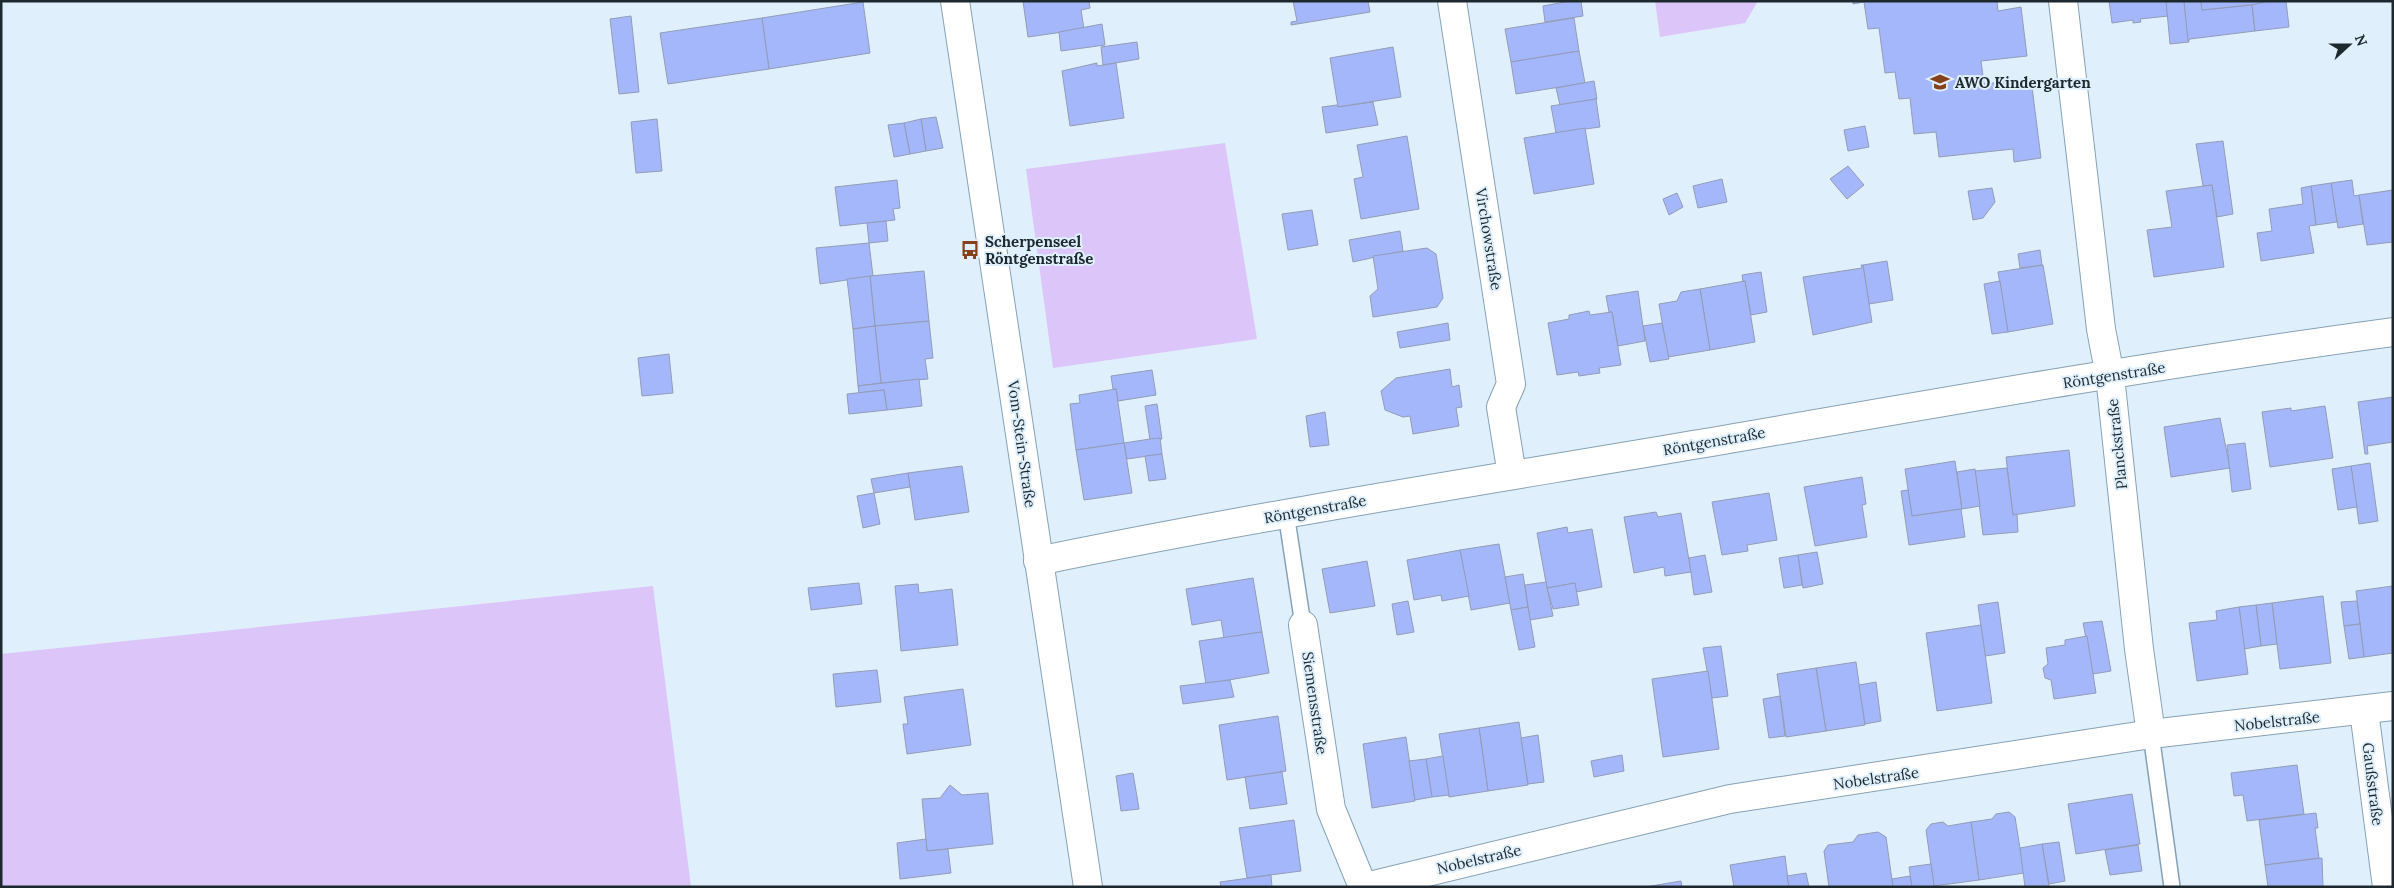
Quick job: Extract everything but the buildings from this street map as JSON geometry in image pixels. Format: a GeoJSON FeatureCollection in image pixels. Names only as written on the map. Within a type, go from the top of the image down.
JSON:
{"type":"FeatureCollection","features":[{"type":"Feature","properties":{"kind":"street","name":"Vom-Stein-Straße"},"geometry":{"type":"LineString","coordinates":[[955,1],[1088,887]]}},
{"type":"Feature","properties":{"kind":"street","name":"Virchowstraße"},"geometry":{"type":"LineString","coordinates":[[1452,1],[1511,384],[1501,407],[1512,475]]}},
{"type":"Feature","properties":{"kind":"street","name":"Planckstraße"},"geometry":{"type":"LineString","coordinates":[[2062,1],[2101,329],[2110,376],[2139,649],[2152,734]]}},
{"type":"Feature","properties":{"kind":"street","name":"Röntgenstraße"},"geometry":{"type":"LineString","coordinates":[[1038,561],[1286,513],[2261,350],[2393,332]]}},
{"type":"Feature","properties":{"kind":"street","name":"Siemensstraße"},"geometry":{"type":"LineString","coordinates":[[1304,624],[1331,809],[1364,887]]}},
{"type":"Feature","properties":{"kind":"street","name":"Nobelstraße"},"geometry":{"type":"LineString","coordinates":[[1364,887],[1730,799],[2152,734],[2364,711],[2393,706]]}},
{"type":"Feature","properties":{"kind":"street","name":"Gaußstraße"},"geometry":{"type":"LineString","coordinates":[[2364,711],[2387,887]]}},
{"type":"Feature","properties":{"kind":"lane","name":"Siemensstraße"},"geometry":{"type":"LineString","coordinates":[[1286,513],[1304,624]]}},
{"type":"Feature","properties":{"kind":"lane","name":"Planckstraße"},"geometry":{"type":"LineString","coordinates":[[2152,734],[2172,887]]}},
{"type":"Feature","properties":{"kind":"shaded area"},"geometry":{"type":"Polygon","coordinates":[[[1655,1],[1758,1],[1745,23],[1660,37],[1655,1]]]}},
{"type":"Feature","properties":{"kind":"shaded area"},"geometry":{"type":"Polygon","coordinates":[[[1225,143],[1257,339],[1053,368],[1026,169],[1225,143]]]}},
{"type":"Feature","properties":{"kind":"shaded area"},"geometry":{"type":"Polygon","coordinates":[[[653,586],[691,887],[1,887],[1,654],[653,586]]]}},
{"type":"Feature","properties":{"kind":"place","name":"AWO Kindergarten"},"geometry":{"type":"Point","coordinates":[1940,82]}},
{"type":"Feature","properties":{"kind":"place","name":"Scherpenseel Röntgenstraße"},"geometry":{"type":"Point","coordinates":[970,250]}}]}
